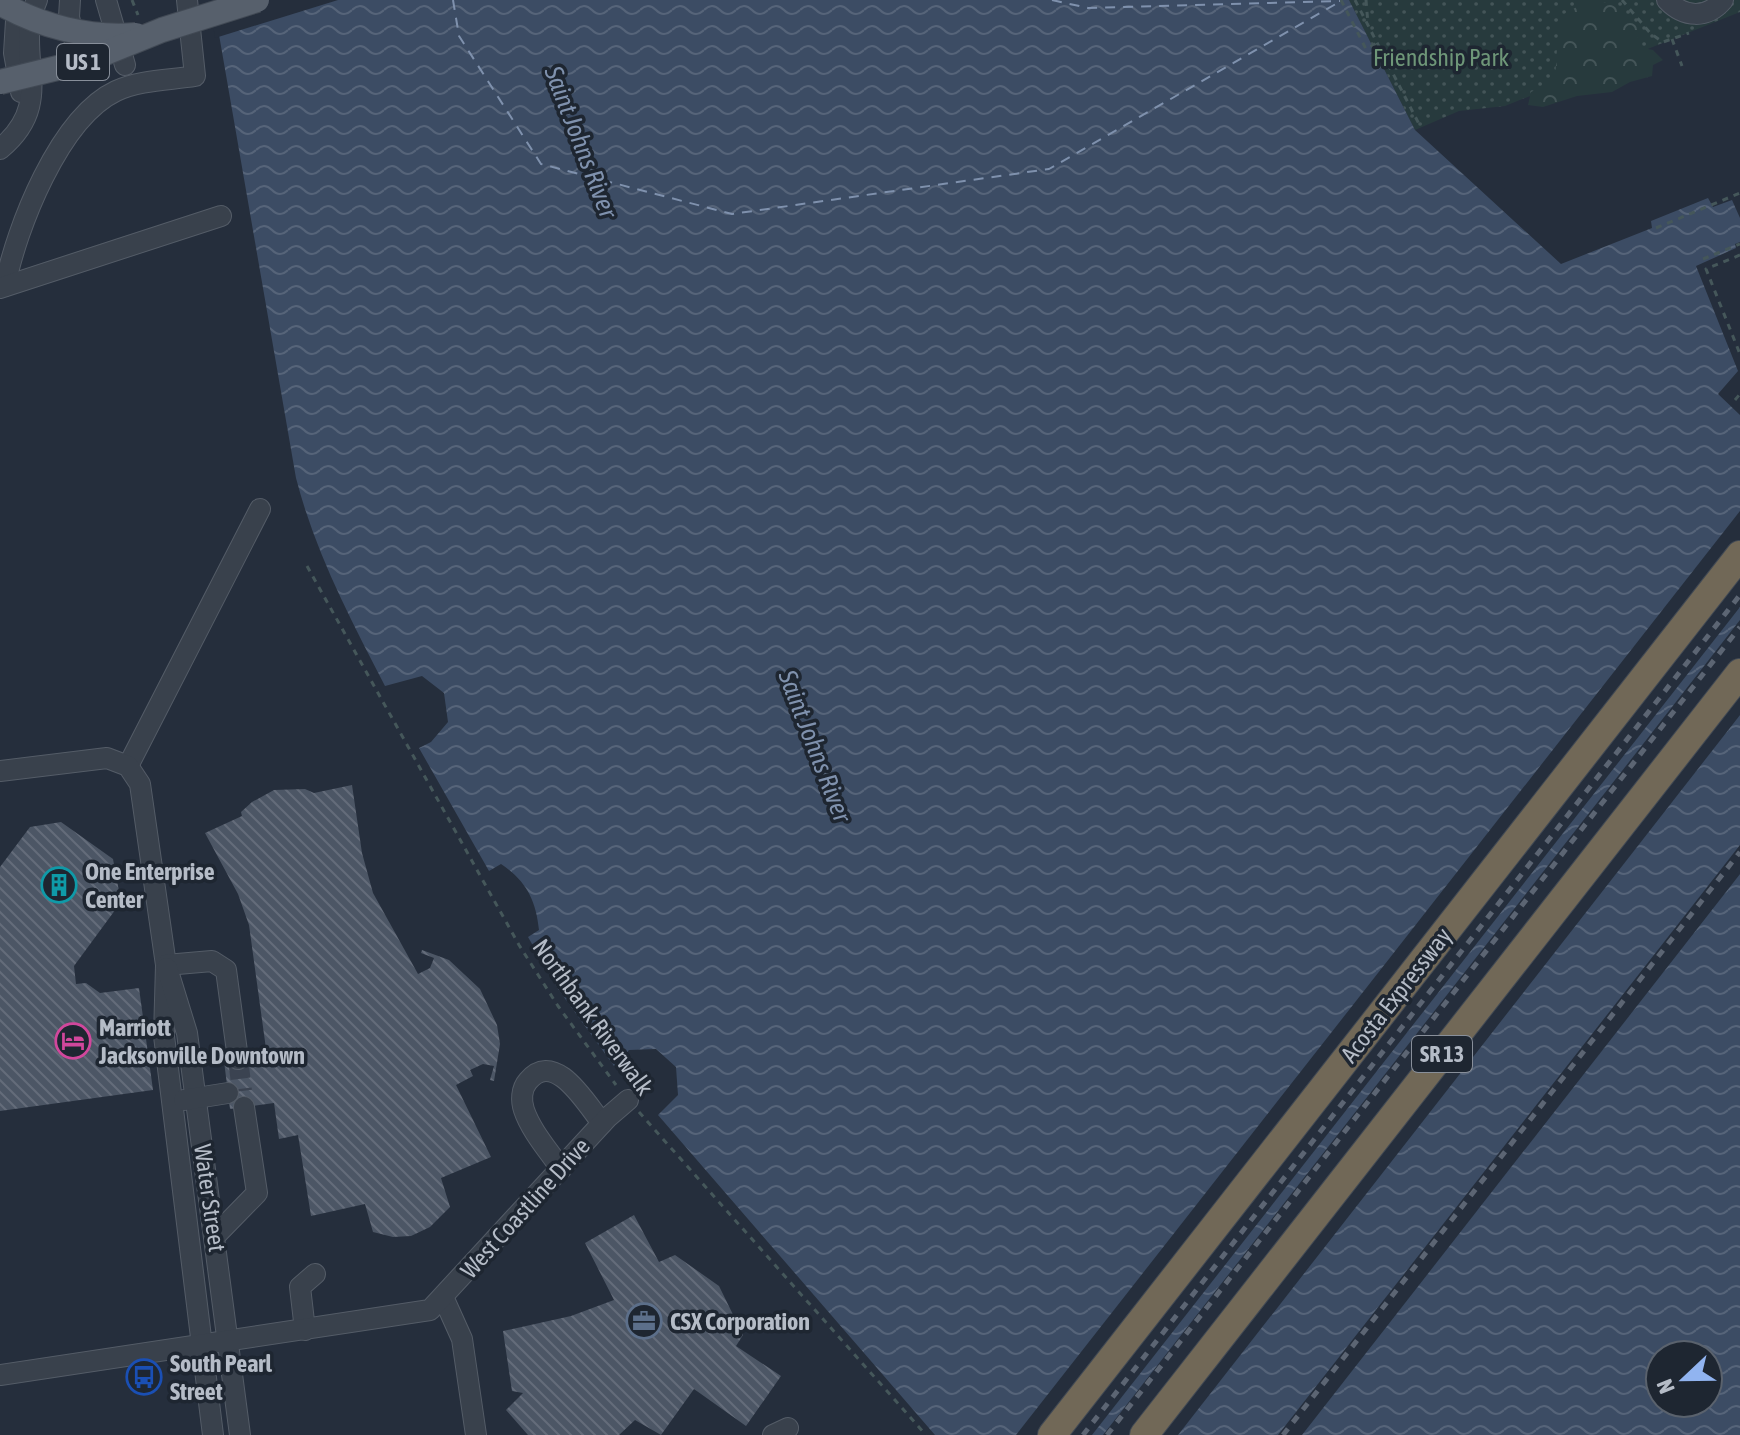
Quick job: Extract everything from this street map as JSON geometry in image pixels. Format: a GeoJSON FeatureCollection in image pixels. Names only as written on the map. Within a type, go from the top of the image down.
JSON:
{"type":"FeatureCollection","features":[{"type":"Feature","properties":{"kind":"highway","name":"Acosta Expressway"},"geometry":{"type":"LineString","coordinates":[[1052,1435],[1740,555]]}},
{"type":"Feature","properties":{"kind":"highway","name":"SR 13"},"geometry":{"type":"LineString","coordinates":[[1144,1435],[1740,673]]}},
{"type":"Feature","properties":{"kind":"main road"},"geometry":{"type":"LineString","coordinates":[[30,0],[78,40]]}},
{"type":"Feature","properties":{"kind":"main road","name":"US 1"},"geometry":{"type":"LineString","coordinates":[[0,82],[86,61],[162,30],[257,0]]}},
{"type":"Feature","properties":{"kind":"main road","name":"US 1"},"geometry":{"type":"LineString","coordinates":[[0,3],[78,40],[162,30]]}},
{"type":"Feature","properties":{"kind":"street"},"geometry":{"type":"LineString","coordinates":[[21,0],[14,53],[25,116]]}},
{"type":"Feature","properties":{"kind":"street"},"geometry":{"type":"LineString","coordinates":[[0,149],[25,116],[34,91],[28,41],[37,0]]}},
{"type":"Feature","properties":{"kind":"street"},"geometry":{"type":"LineString","coordinates":[[70,0],[69,17],[78,40]]}},
{"type":"Feature","properties":{"kind":"street"},"geometry":{"type":"LineString","coordinates":[[106,0],[125,65]]}},
{"type":"Feature","properties":{"kind":"street"},"geometry":{"type":"LineString","coordinates":[[2,287],[27,210],[54,159],[85,118],[120,90],[195,76],[187,0]]}},
{"type":"Feature","properties":{"kind":"street"},"geometry":{"type":"LineString","coordinates":[[1667,0],[1678,10],[1700,14],[1711,11],[1723,0]]}},
{"type":"Feature","properties":{"kind":"street"},"geometry":{"type":"LineString","coordinates":[[2,287],[221,216]]}},
{"type":"Feature","properties":{"kind":"street"},"geometry":{"type":"LineString","coordinates":[[0,771],[107,758],[128,766],[260,509]]}},
{"type":"Feature","properties":{"kind":"street","name":"Water Street"},"geometry":{"type":"LineString","coordinates":[[128,766],[137,777],[144,800],[166,965],[183,1017],[240,1435]]}},
{"type":"Feature","properties":{"kind":"street"},"geometry":{"type":"LineString","coordinates":[[166,965],[212,961],[226,970],[238,1059]]}},
{"type":"Feature","properties":{"kind":"street","name":"Water Street"},"geometry":{"type":"LineString","coordinates":[[166,965],[163,1018],[213,1435]]}},
{"type":"Feature","properties":{"kind":"street"},"geometry":{"type":"LineString","coordinates":[[561,1169],[525,1113],[524,1088],[530,1078],[543,1071],[554,1071],[565,1078],[605,1120]]}},
{"type":"Feature","properties":{"kind":"street"},"geometry":{"type":"LineString","coordinates":[[172,1101],[228,1093]]}},
{"type":"Feature","properties":{"kind":"street","name":"West Coastline Drive"},"geometry":{"type":"LineString","coordinates":[[444,1299],[605,1120],[628,1100]]}},
{"type":"Feature","properties":{"kind":"street"},"geometry":{"type":"LineString","coordinates":[[215,1236],[257,1193],[244,1107]]}},
{"type":"Feature","properties":{"kind":"street"},"geometry":{"type":"LineString","coordinates":[[305,1330],[300,1287],[315,1274]]}},
{"type":"Feature","properties":{"kind":"street"},"geometry":{"type":"LineString","coordinates":[[0,1375],[418,1315],[444,1299],[462,1339],[476,1435]]}},
{"type":"Feature","properties":{"kind":"path"},"geometry":{"type":"LineString","coordinates":[[1341,0],[1366,49],[1377,43]]}},
{"type":"Feature","properties":{"kind":"path"},"geometry":{"type":"LineString","coordinates":[[1355,0],[1419,124]]}},
{"type":"Feature","properties":{"kind":"path"},"geometry":{"type":"LineString","coordinates":[[1366,0],[1369,26]]}},
{"type":"Feature","properties":{"kind":"path"},"geometry":{"type":"LineString","coordinates":[[1622,0],[1651,34],[1663,42],[1689,33]]}},
{"type":"Feature","properties":{"kind":"path"},"geometry":{"type":"LineString","coordinates":[[1672,39],[1682,66]]}},
{"type":"Feature","properties":{"kind":"path"},"geometry":{"type":"LineString","coordinates":[[1656,228],[1740,193]]}},
{"type":"Feature","properties":{"kind":"path"},"geometry":{"type":"LineString","coordinates":[[1703,259],[1738,245]]}},
{"type":"Feature","properties":{"kind":"path"},"geometry":{"type":"LineString","coordinates":[[1740,255],[1706,269],[1740,354]]}},
{"type":"Feature","properties":{"kind":"path"},"geometry":{"type":"LineString","coordinates":[[1735,400],[1740,394]]}},
{"type":"Feature","properties":{"kind":"path","name":"Northbank Riverwalk"},"geometry":{"type":"LineString","coordinates":[[307,566],[519,945],[558,1006],[628,1100],[926,1435]]}},
{"type":"Feature","properties":{"kind":"green space","name":"Friendship Park"},"geometry":{"type":"Polygon","coordinates":[[[1349,0],[1740,0],[1740,12],[1505,106],[1459,111],[1415,130],[1349,0]]]}},
{"type":"Feature","properties":{"kind":"green space"},"geometry":{"type":"Polygon","coordinates":[[[1589,0],[1614,6],[1627,15],[1645,34],[1633,40],[1633,46],[1653,50],[1663,60],[1653,65],[1652,76],[1630,82],[1612,92],[1577,96],[1543,107],[1528,105],[1531,92],[1555,80],[1559,17],[1589,0]]]}},
{"type":"Feature","properties":{"kind":"water","name":"Saint Johns River"},"geometry":{"type":"Polygon","coordinates":[[[213,0],[1349,0],[1415,130],[1561,264],[1652,228],[1651,221],[1708,198],[1713,207],[1732,200],[1740,218],[1740,242],[1735,244],[1736,248],[1696,266],[1738,371],[1718,394],[1740,415],[1740,1435],[935,1435],[658,1115],[678,1095],[676,1067],[656,1049],[629,1050],[614,1066],[558,989],[528,937],[539,930],[528,892],[517,877],[501,864],[489,871],[419,748],[431,742],[448,722],[444,693],[422,676],[385,686],[346,610],[296,478],[213,0]]]}},
{"type":"Feature","properties":{"kind":"pier"},"geometry":{"type":"Polygon","coordinates":[[[209,0],[338,0],[215,38],[209,0]]]}},
{"type":"Feature","properties":{"kind":"pier"},"geometry":{"type":"Polygon","coordinates":[[[1740,511],[1740,607],[1092,1435],[1016,1435],[1740,511]]]}},
{"type":"Feature","properties":{"kind":"pier"},"geometry":{"type":"Polygon","coordinates":[[[1740,620],[1740,715],[1178,1435],[1103,1435],[1740,620]]]}},
{"type":"Feature","properties":{"kind":"pier"},"geometry":{"type":"Polygon","coordinates":[[[1740,845],[1740,874],[1302,1435],[1278,1435],[1740,845]]]}},
{"type":"Feature","properties":{"kind":"building"},"geometry":{"type":"Polygon","coordinates":[[[352,785],[362,853],[373,893],[418,974],[430,968],[434,958],[421,953],[422,950],[449,960],[480,989],[497,1025],[500,1044],[494,1081],[490,1080],[494,1066],[483,1064],[470,1070],[473,1076],[456,1085],[491,1157],[441,1178],[450,1207],[430,1227],[411,1236],[393,1237],[373,1232],[365,1204],[311,1216],[298,1135],[279,1139],[274,1103],[230,1109],[224,1061],[267,1056],[249,925],[238,894],[205,833],[242,816],[241,812],[252,802],[274,790],[305,789],[314,793],[352,785]]]}},
{"type":"Feature","properties":{"kind":"building","name":"Marriott Jacksonville Downtown"},"geometry":{"type":"Polygon","coordinates":[[[61,822],[113,859],[121,902],[74,966],[76,984],[86,983],[100,993],[139,988],[153,1090],[0,1111],[0,867],[30,827],[61,822]]]}},
{"type":"Feature","properties":{"kind":"building","name":"CSX Corporation"},"geometry":{"type":"Polygon","coordinates":[[[634,1215],[659,1262],[675,1255],[719,1286],[743,1335],[736,1346],[781,1376],[746,1426],[694,1389],[661,1435],[635,1420],[619,1435],[528,1435],[506,1410],[523,1393],[512,1391],[503,1331],[571,1316],[614,1300],[585,1243],[634,1215]]]}},
{"type":"Feature","properties":{"kind":"ferry route"},"geometry":{"type":"LineString","coordinates":[[453,0],[459,36],[541,164],[732,214],[1049,169],[1341,1]]}},
{"type":"Feature","properties":{"kind":"ferry route"},"geometry":{"type":"LineString","coordinates":[[1052,0],[1088,8],[1340,1]]}},
{"type":"Feature","properties":{"kind":"tunnel"},"geometry":{"type":"LineString","coordinates":[[238,1059],[242,1091]]}},
{"type":"Feature","properties":{"kind":"railway"},"geometry":{"type":"LineString","coordinates":[[1083,1435],[1740,595]]}},
{"type":"Feature","properties":{"kind":"railway"},"geometry":{"type":"LineString","coordinates":[[1107,1435],[1740,627]]}},
{"type":"Feature","properties":{"kind":"railway"},"geometry":{"type":"LineString","coordinates":[[1283,1435],[1740,852]]}},
{"type":"Feature","properties":{"kind":"place","name":"One Enterprise Center"},"geometry":{"type":"Point","coordinates":[59,885]}},
{"type":"Feature","properties":{"kind":"place","name":"Marriott Jacksonville Downtown"},"geometry":{"type":"Point","coordinates":[73,1041]}},
{"type":"Feature","properties":{"kind":"place","name":"CSX Corporation"},"geometry":{"type":"Point","coordinates":[644,1321]}},
{"type":"Feature","properties":{"kind":"place","name":"South Pearl Street"},"geometry":{"type":"Point","coordinates":[144,1377]}}]}
